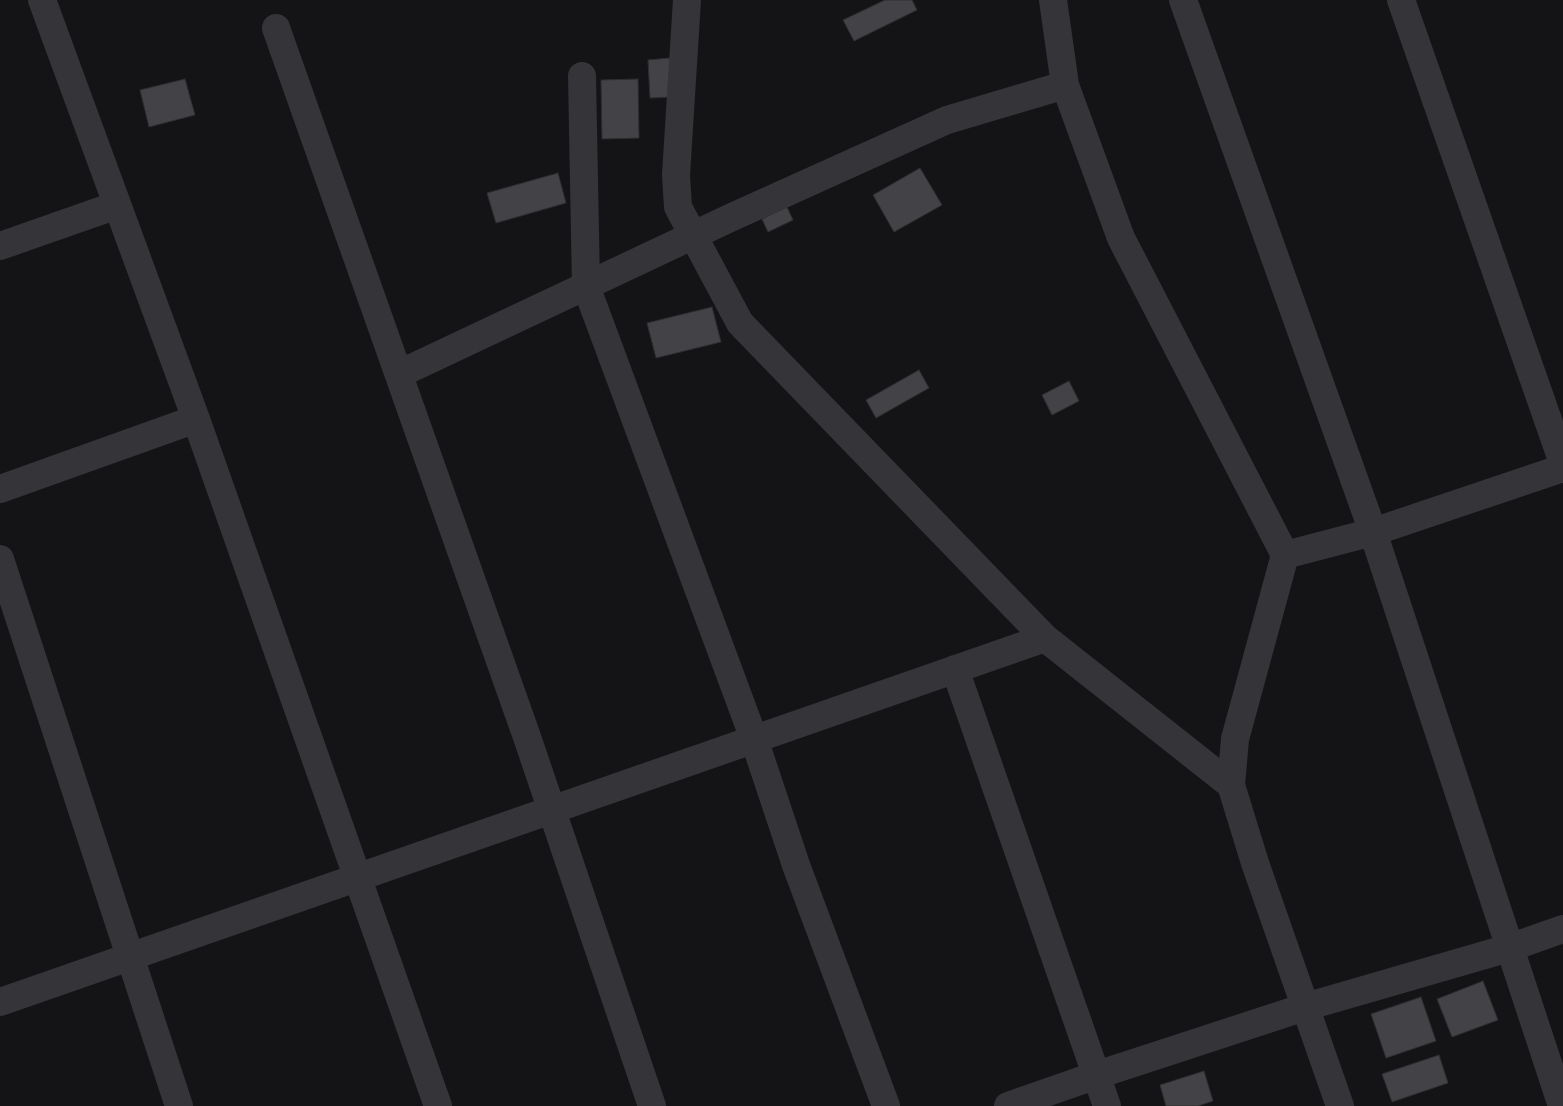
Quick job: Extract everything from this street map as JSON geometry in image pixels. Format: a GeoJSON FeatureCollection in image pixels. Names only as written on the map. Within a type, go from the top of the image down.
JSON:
{"type":"FeatureCollection","features":[{"type":"Feature","properties":{"kind":"street"},"geometry":{"type":"LineString","coordinates":[[42,0],[196,419],[438,1106]]}},
{"type":"Feature","properties":{"kind":"street"},"geometry":{"type":"LineString","coordinates":[[687,0],[676,175],[678,207],[740,323],[1045,638],[1230,786]]}},
{"type":"Feature","properties":{"kind":"street"},"geometry":{"type":"LineString","coordinates":[[1053,0],[1065,85],[1121,238],[1285,555],[1235,739],[1230,786],[1340,1106]]}},
{"type":"Feature","properties":{"kind":"street"},"geometry":{"type":"LineString","coordinates":[[1183,0],[1372,532],[1562,1106]]}},
{"type":"Feature","properties":{"kind":"street"},"geometry":{"type":"LineString","coordinates":[[1401,0],[1563,463]]}},
{"type":"Feature","properties":{"kind":"street"},"geometry":{"type":"LineString","coordinates":[[276,28],[552,809],[652,1106]]}},
{"type":"Feature","properties":{"kind":"street"},"geometry":{"type":"LineString","coordinates":[[582,76],[586,286],[754,740],[796,865],[886,1106]]}},
{"type":"Feature","properties":{"kind":"street"},"geometry":{"type":"LineString","coordinates":[[398,374],[694,234],[947,120],[1065,85]]}},
{"type":"Feature","properties":{"kind":"street"},"geometry":{"type":"LineString","coordinates":[[0,246],[117,205]]}},
{"type":"Feature","properties":{"kind":"street"},"geometry":{"type":"LineString","coordinates":[[0,489],[196,419]]}},
{"type":"Feature","properties":{"kind":"street"},"geometry":{"type":"LineString","coordinates":[[1285,555],[1372,532],[1563,468]]}},
{"type":"Feature","properties":{"kind":"street"},"geometry":{"type":"LineString","coordinates":[[0,559],[180,1106]]}},
{"type":"Feature","properties":{"kind":"street"},"geometry":{"type":"LineString","coordinates":[[0,1002],[1045,638]]}},
{"type":"Feature","properties":{"kind":"street"},"geometry":{"type":"LineString","coordinates":[[955,669],[1107,1106]]}},
{"type":"Feature","properties":{"kind":"street"},"geometry":{"type":"LineString","coordinates":[[1008,1106],[1097,1074],[1305,1007],[1509,948],[1563,930]]}},
{"type":"Feature","properties":{"kind":"building"},"geometry":{"type":"Polygon","coordinates":[[[885,0],[912,0],[917,10],[854,41],[843,20],[885,0]]]}},
{"type":"Feature","properties":{"kind":"building"},"geometry":{"type":"Polygon","coordinates":[[[670,58],[672,97],[650,98],[648,60],[670,58]]]}},
{"type":"Feature","properties":{"kind":"building"},"geometry":{"type":"Polygon","coordinates":[[[185,79],[195,115],[149,127],[140,90],[185,79]]]}},
{"type":"Feature","properties":{"kind":"building"},"geometry":{"type":"Polygon","coordinates":[[[638,79],[639,138],[602,139],[601,80],[638,79]]]}},
{"type":"Feature","properties":{"kind":"building"},"geometry":{"type":"Polygon","coordinates":[[[920,168],[942,205],[894,232],[873,195],[920,168]]]}},
{"type":"Feature","properties":{"kind":"building"},"geometry":{"type":"Polygon","coordinates":[[[558,173],[566,203],[496,223],[487,193],[558,173]]]}},
{"type":"Feature","properties":{"kind":"building"},"geometry":{"type":"Polygon","coordinates":[[[787,207],[793,220],[768,232],[762,219],[787,207]]]}},
{"type":"Feature","properties":{"kind":"building"},"geometry":{"type":"Polygon","coordinates":[[[712,307],[721,342],[656,358],[647,323],[712,307]]]}},
{"type":"Feature","properties":{"kind":"building"},"geometry":{"type":"Polygon","coordinates":[[[919,370],[929,388],[876,418],[866,400],[919,370]]]}},
{"type":"Feature","properties":{"kind":"building"},"geometry":{"type":"Polygon","coordinates":[[[1069,381],[1079,401],[1052,415],[1042,395],[1069,381]]]}},
{"type":"Feature","properties":{"kind":"building"},"geometry":{"type":"Polygon","coordinates":[[[1483,981],[1498,1020],[1452,1037],[1437,999],[1483,981]]]}},
{"type":"Feature","properties":{"kind":"building"},"geometry":{"type":"Polygon","coordinates":[[[1421,997],[1436,1041],[1386,1058],[1371,1014],[1421,997]]]}},
{"type":"Feature","properties":{"kind":"building"},"geometry":{"type":"Polygon","coordinates":[[[1439,1055],[1448,1083],[1392,1102],[1382,1074],[1439,1055]]]}},
{"type":"Feature","properties":{"kind":"building"},"geometry":{"type":"Polygon","coordinates":[[[1204,1071],[1213,1101],[1198,1106],[1166,1106],[1160,1085],[1204,1071]]]}}]}
